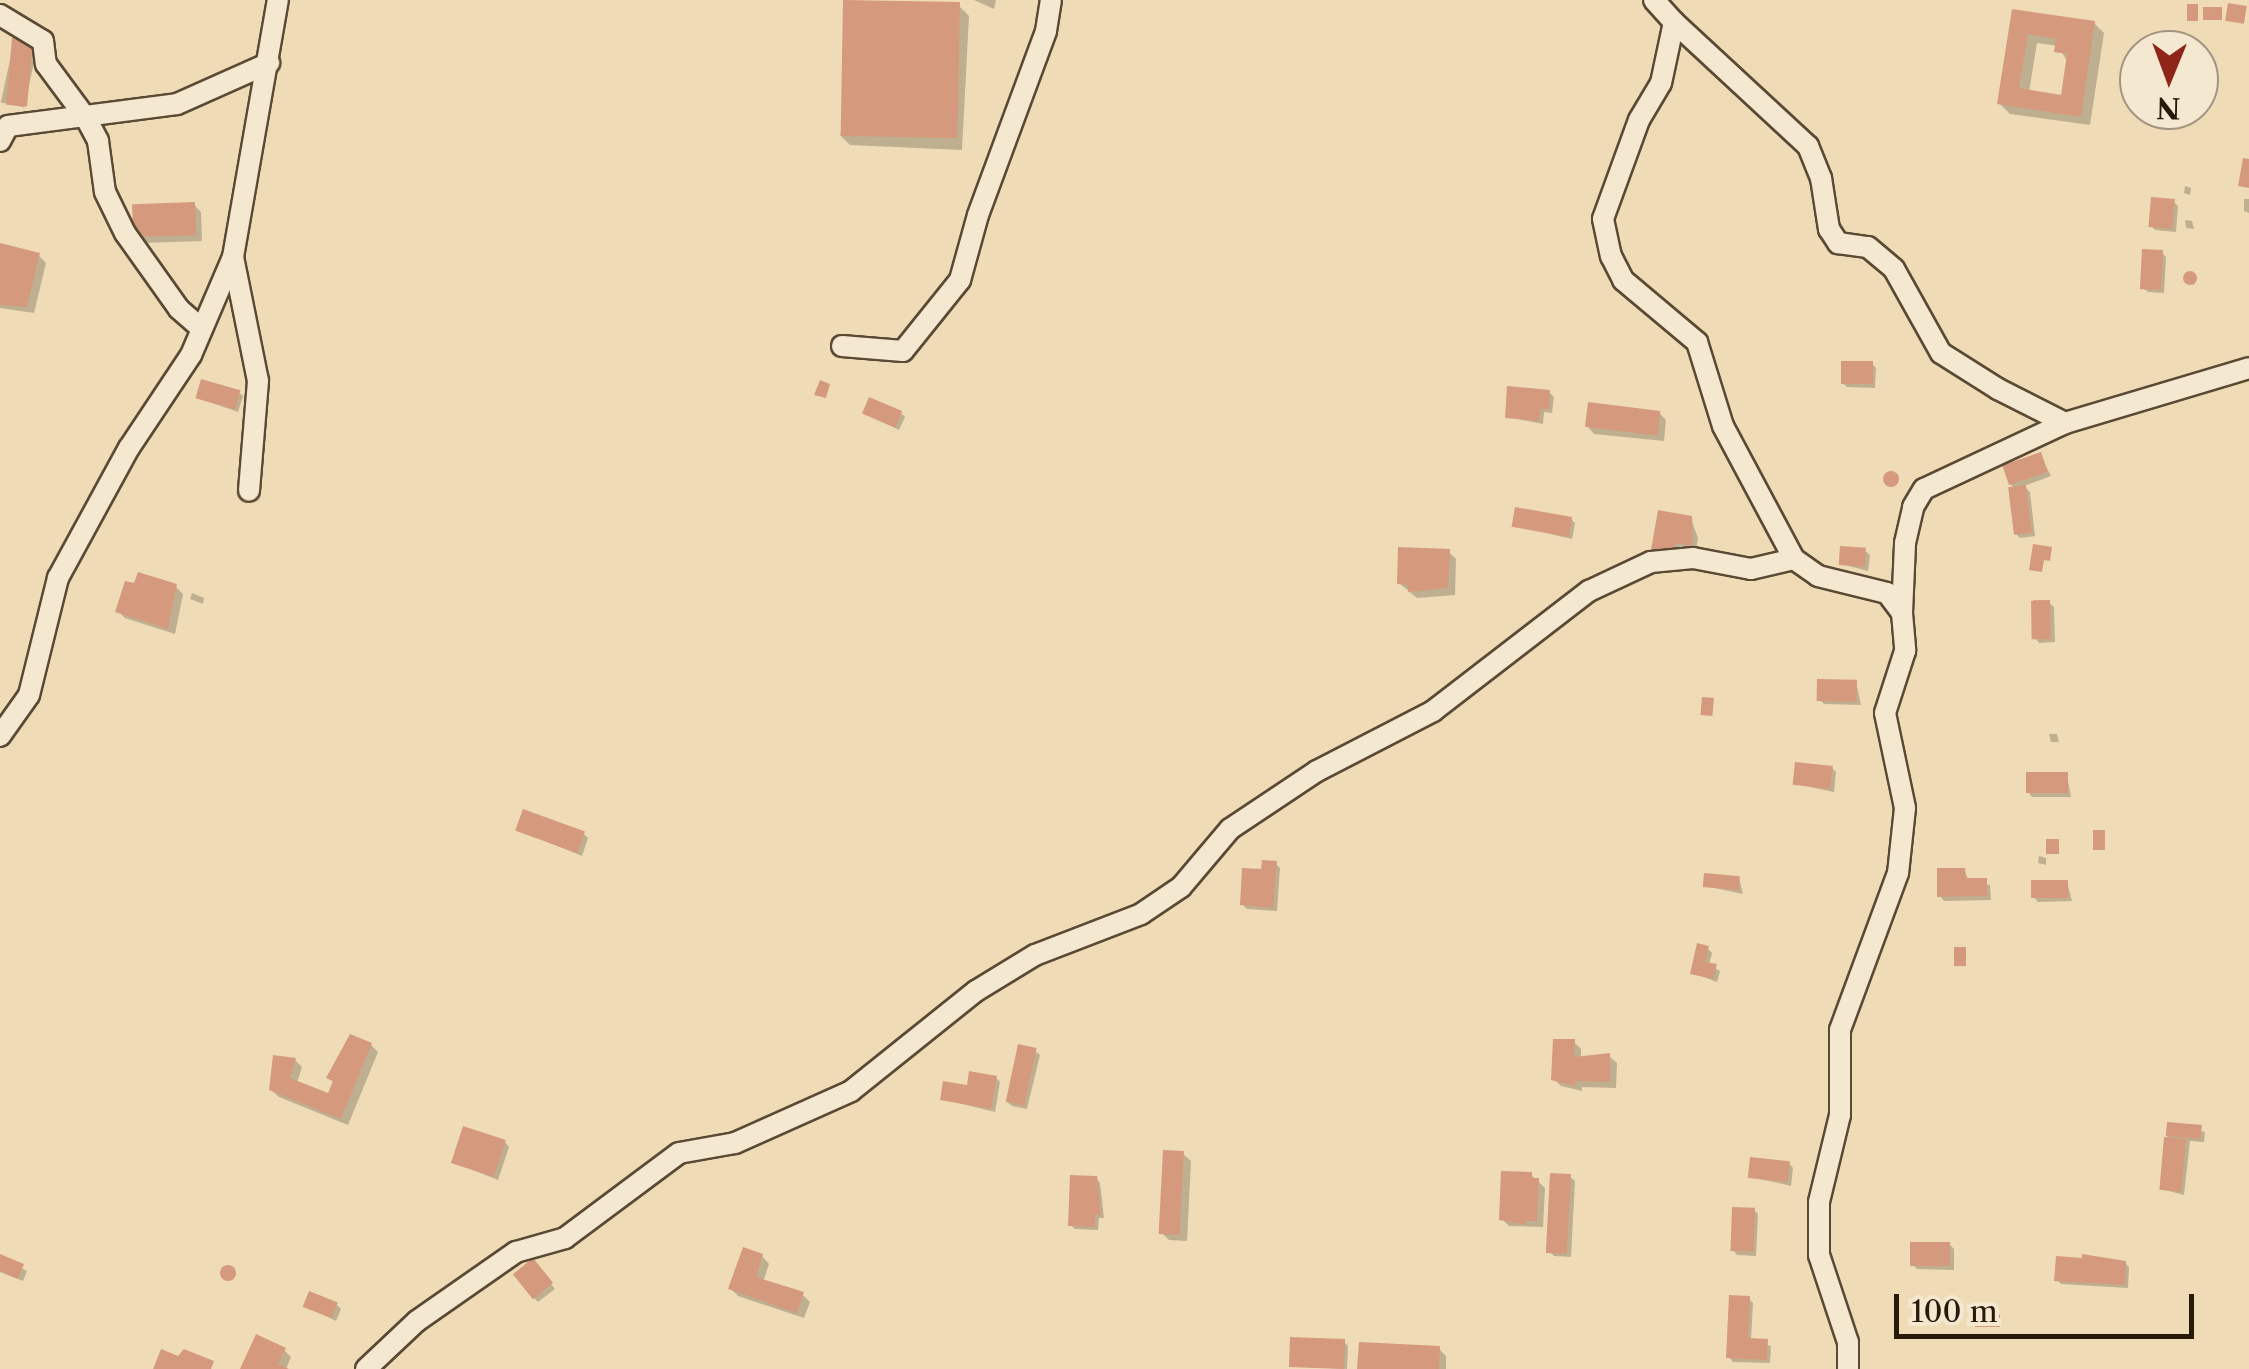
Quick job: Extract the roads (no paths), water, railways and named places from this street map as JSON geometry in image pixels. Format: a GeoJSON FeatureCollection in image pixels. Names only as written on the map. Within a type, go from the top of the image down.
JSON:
{"type":"FeatureCollection","features":[{"type":"Feature","properties":{"kind":"street"},"geometry":{"type":"LineString","coordinates":[[0,736],[29,695],[58,578],[129,448],[191,355],[233,257],[278,0]]}},
{"type":"Feature","properties":{"kind":"street"},"geometry":{"type":"LineString","coordinates":[[842,346],[903,351],[960,280],[978,215],[1046,31],[1051,0]]}},
{"type":"Feature","properties":{"kind":"street"},"geometry":{"type":"LineString","coordinates":[[1654,0],[1808,146],[1821,178],[1829,228],[1838,243],[1868,247],[1894,269],[1941,353],[1998,389],[2065,423]]}},
{"type":"Feature","properties":{"kind":"street"},"geometry":{"type":"LineString","coordinates":[[0,15],[42,41],[46,64],[86,118],[98,142],[105,192],[126,233],[179,309],[202,329]]}},
{"type":"Feature","properties":{"kind":"street"},"geometry":{"type":"LineString","coordinates":[[1674,22],[1661,83],[1638,120],[1603,219],[1622,280],[1697,342],[1723,426],[1794,559],[1818,576],[1887,593],[1902,613]]}},
{"type":"Feature","properties":{"kind":"street"},"geometry":{"type":"LineString","coordinates":[[0,141],[8,126],[176,104],[269,63]]}},
{"type":"Feature","properties":{"kind":"street"},"geometry":{"type":"LineString","coordinates":[[233,257],[258,381],[249,491]]}},
{"type":"Feature","properties":{"kind":"street"},"geometry":{"type":"LineString","coordinates":[[1848,1369],[1848,1342],[1819,1255],[1819,1202],[1840,1114],[1840,1030],[1898,873],[1905,808],[1885,713],[1905,651],[1905,543],[1913,507],[1924,489],[2065,423],[2249,368]]}},
{"type":"Feature","properties":{"kind":"street"},"geometry":{"type":"LineString","coordinates":[[366,1369],[417,1321],[516,1252],[566,1238],[678,1153],[735,1142],[850,1090],[976,991],[1034,955],[1141,914],[1181,887],[1230,829],[1317,771],[1433,711],[1590,591],[1651,562],[1693,558],[1751,569],[1794,559]]}}]}
